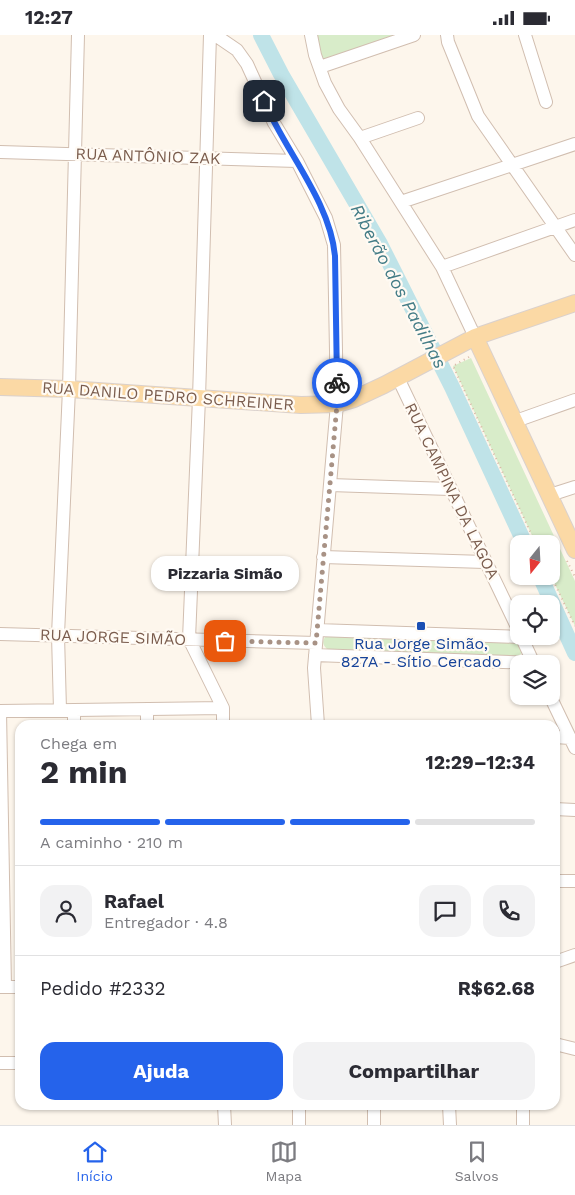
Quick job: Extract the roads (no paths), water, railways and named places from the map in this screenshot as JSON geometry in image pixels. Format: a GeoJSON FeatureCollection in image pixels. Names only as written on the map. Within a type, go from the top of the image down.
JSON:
{"type":"FeatureCollection","features":[{"type":"Feature","properties":{"kind":"main road","name":"RUA DANILO PEDRO SCHREINER"},"geometry":{"type":"LineString","coordinates":[[0,387],[69,389],[314,406],[337,404],[368,393],[454,349],[476,347],[492,332],[575,303]]}},
{"type":"Feature","properties":{"kind":"main road"},"geometry":{"type":"LineString","coordinates":[[476,347],[550,495],[571,555]]}},
{"type":"Feature","properties":{"kind":"street"},"geometry":{"type":"LineString","coordinates":[[60,710],[58,635],[69,389],[78,35]]}},
{"type":"Feature","properties":{"kind":"street"},"geometry":{"type":"LineString","coordinates":[[210,35],[199,398],[189,639],[223,708],[223,720]]}},
{"type":"Feature","properties":{"kind":"street"},"geometry":{"type":"LineString","coordinates":[[215,35],[237,50],[254,77],[274,123],[297,161],[326,218],[334,245],[337,404],[316,643],[314,683],[318,720]]}},
{"type":"Feature","properties":{"kind":"street"},"geometry":{"type":"LineString","coordinates":[[311,35],[315,55],[338,109],[360,137],[442,267],[476,347]]}},
{"type":"Feature","properties":{"kind":"street"},"geometry":{"type":"LineString","coordinates":[[320,67],[414,35]]}},
{"type":"Feature","properties":{"kind":"street"},"geometry":{"type":"LineString","coordinates":[[447,35],[448,42],[478,116],[575,255]]}},
{"type":"Feature","properties":{"kind":"street"},"geometry":{"type":"LineString","coordinates":[[525,35],[546,102]]}},
{"type":"Feature","properties":{"kind":"street"},"geometry":{"type":"LineString","coordinates":[[360,137],[418,118]]}},
{"type":"Feature","properties":{"kind":"street"},"geometry":{"type":"LineString","coordinates":[[401,202],[575,144]]}},
{"type":"Feature","properties":{"kind":"street","name":"RUA ANTÔNIO ZAK"},"geometry":{"type":"LineString","coordinates":[[0,152],[297,161]]}},
{"type":"Feature","properties":{"kind":"street"},"geometry":{"type":"LineString","coordinates":[[442,267],[575,220]]}},
{"type":"Feature","properties":{"kind":"street","name":"RUA CAMPINA DA LAGOA"},"geometry":{"type":"LineString","coordinates":[[398,378],[510,613]]}},
{"type":"Feature","properties":{"kind":"street"},"geometry":{"type":"LineString","coordinates":[[513,421],[575,400]]}},
{"type":"Feature","properties":{"kind":"street"},"geometry":{"type":"LineString","coordinates":[[330,485],[450,489]]}},
{"type":"Feature","properties":{"kind":"street"},"geometry":{"type":"LineString","coordinates":[[550,495],[575,487]]}},
{"type":"Feature","properties":{"kind":"street"},"geometry":{"type":"LineString","coordinates":[[324,557],[485,562]]}},
{"type":"Feature","properties":{"kind":"street","name":"RUA JORGE SIMÃO"},"geometry":{"type":"LineString","coordinates":[[0,634],[316,643],[510,661]]}},
{"type":"Feature","properties":{"kind":"street","name":"RUA JORGE SIMÃO"},"geometry":{"type":"LineString","coordinates":[[316,643],[510,637]]}},
{"type":"Feature","properties":{"kind":"street"},"geometry":{"type":"LineString","coordinates":[[554,705],[572,743]]}},
{"type":"Feature","properties":{"kind":"street"},"geometry":{"type":"LineString","coordinates":[[3,987],[0,711],[223,708]]}},
{"type":"Feature","properties":{"kind":"street"},"geometry":{"type":"LineString","coordinates":[[147,709],[147,720]]}},
{"type":"Feature","properties":{"kind":"street"},"geometry":{"type":"LineString","coordinates":[[74,710],[74,720]]}},
{"type":"Feature","properties":{"kind":"street"},"geometry":{"type":"LineString","coordinates":[[560,739],[572,743]]}},
{"type":"Feature","properties":{"kind":"street"},"geometry":{"type":"LineString","coordinates":[[560,809],[575,810]]}},
{"type":"Feature","properties":{"kind":"street"},"geometry":{"type":"LineString","coordinates":[[560,881],[575,881]]}},
{"type":"Feature","properties":{"kind":"street"},"geometry":{"type":"LineString","coordinates":[[560,960],[575,955]]}},
{"type":"Feature","properties":{"kind":"street"},"geometry":{"type":"LineString","coordinates":[[560,1044],[575,1049]]}},
{"type":"Feature","properties":{"kind":"street"},"geometry":{"type":"LineString","coordinates":[[0,1063],[15,1063]]}},
{"type":"Feature","properties":{"kind":"street"},"geometry":{"type":"LineString","coordinates":[[224,1110],[225,1125]]}},
{"type":"Feature","properties":{"kind":"street"},"geometry":{"type":"LineString","coordinates":[[299,1110],[300,1125]]}},
{"type":"Feature","properties":{"kind":"street"},"geometry":{"type":"LineString","coordinates":[[374,1110],[374,1125]]}},
{"type":"Feature","properties":{"kind":"street"},"geometry":{"type":"LineString","coordinates":[[450,1110],[450,1125]]}},
{"type":"Feature","properties":{"kind":"street"},"geometry":{"type":"LineString","coordinates":[[523,1110],[523,1125]]}},
{"type":"Feature","properties":{"kind":"waterway","name":"Riberão dos Padilhas"},"geometry":{"type":"LineString","coordinates":[[261,35],[281,74],[380,244],[452,387],[521,535]]}},
{"type":"Feature","properties":{"kind":"waterway","name":"Riberão dos Padilhas"},"geometry":{"type":"LineString","coordinates":[[544,585],[575,653]]}},
{"type":"Feature","properties":{"kind":"place","name":"Rua Jorge Simão, 827A - Sítio Cercado"},"geometry":{"type":"Point","coordinates":[421,626]}},
{"type":"Feature","properties":{"kind":"place","name":"Pizzaria Simão"},"geometry":{"type":"Point","coordinates":[225,641]}}]}
